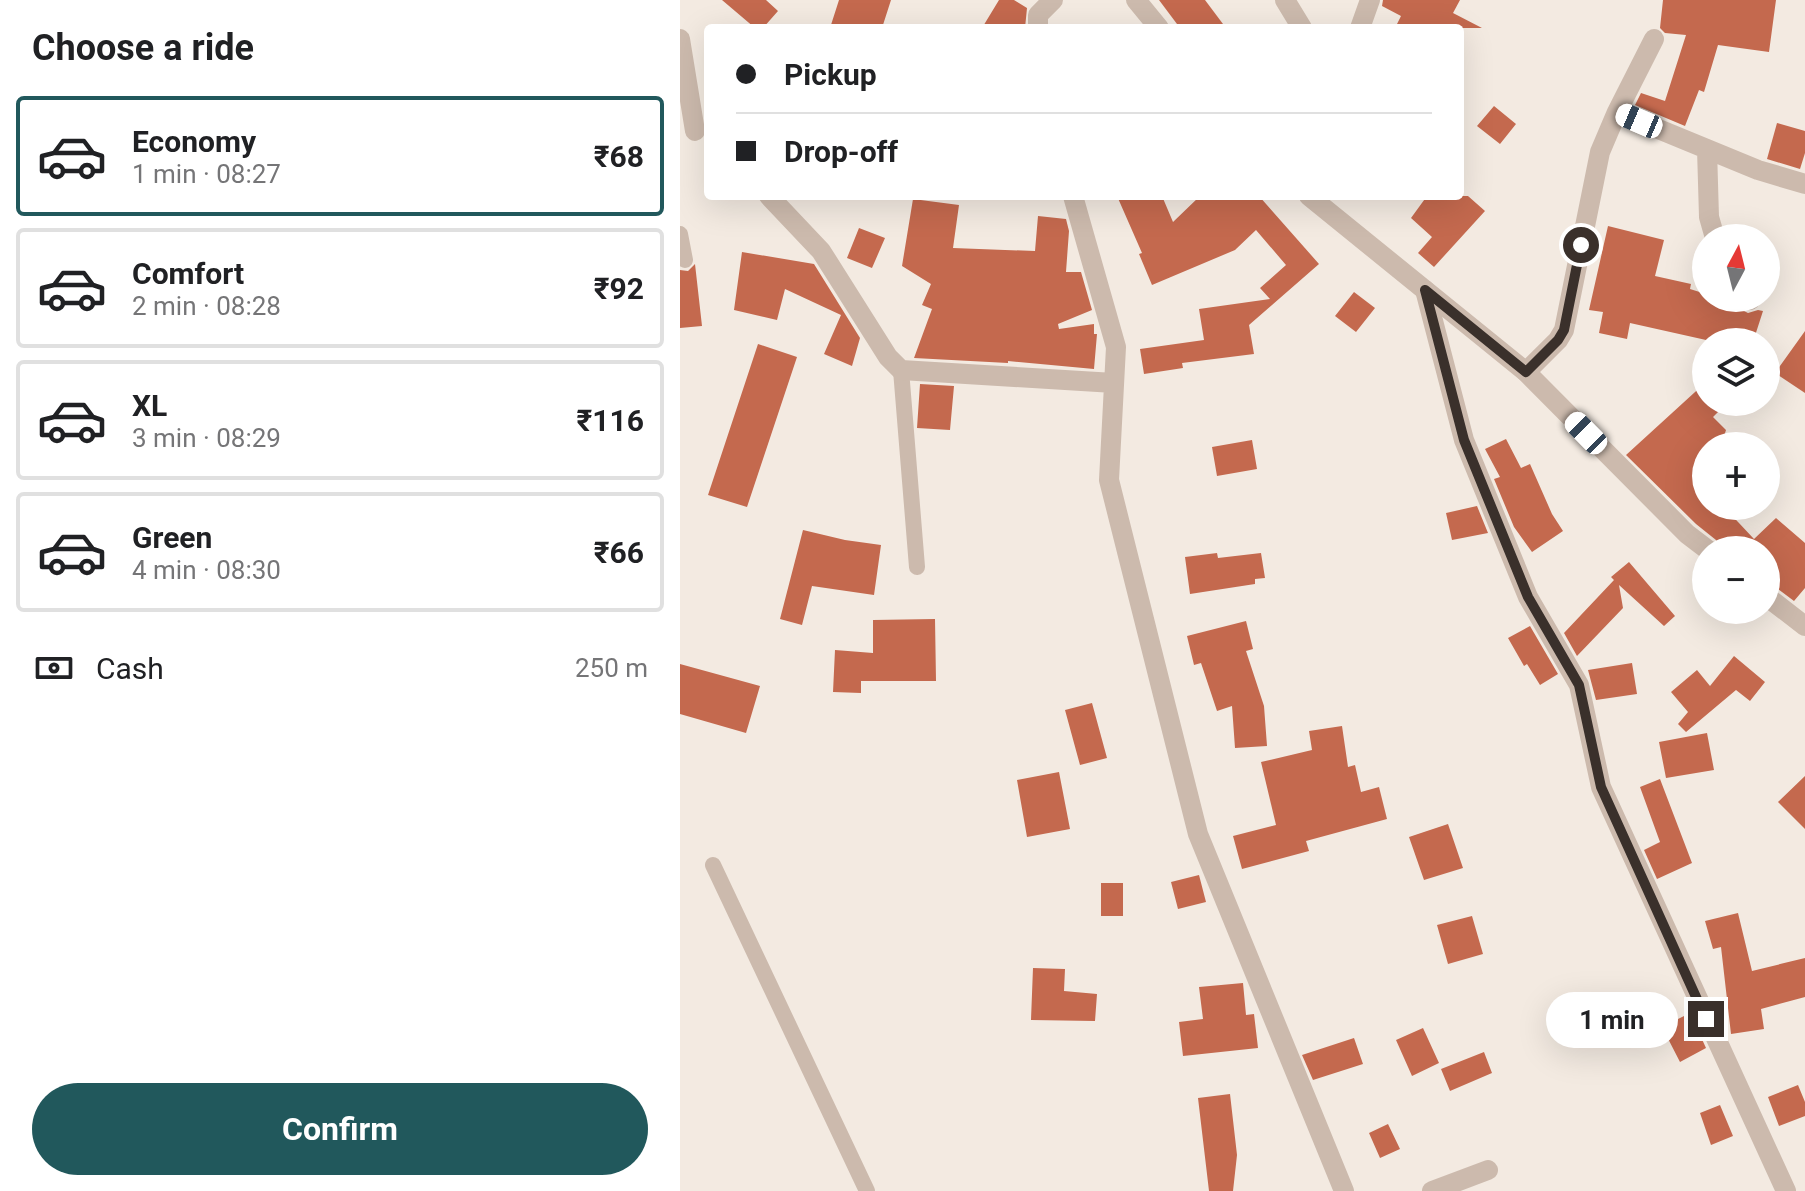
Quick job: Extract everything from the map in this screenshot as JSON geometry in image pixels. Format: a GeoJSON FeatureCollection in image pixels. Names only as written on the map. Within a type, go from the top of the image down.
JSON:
{"type":"FeatureCollection","features":[{"type":"Feature","properties":{"kind":"street"},"geometry":{"type":"LineString","coordinates":[[1038,24],[1038,15],[1053,0]]}},
{"type":"Feature","properties":{"kind":"street"},"geometry":{"type":"LineString","coordinates":[[1136,0],[1156,24]]}},
{"type":"Feature","properties":{"kind":"street"},"geometry":{"type":"LineString","coordinates":[[1285,0],[1300,24]]}},
{"type":"Feature","properties":{"kind":"street"},"geometry":{"type":"LineString","coordinates":[[1361,24],[1370,0]]}},
{"type":"Feature","properties":{"kind":"street"},"geometry":{"type":"LineString","coordinates":[[680,39],[699,131]]}},
{"type":"Feature","properties":{"kind":"street"},"geometry":{"type":"LineString","coordinates":[[1526,372],[1564,330],[1598,161],[1617,112],[1654,39]]}},
{"type":"Feature","properties":{"kind":"street"},"geometry":{"type":"LineString","coordinates":[[1617,112],[1758,170],[1805,184]]}},
{"type":"Feature","properties":{"kind":"street"},"geometry":{"type":"LineString","coordinates":[[1707,149],[1711,224]]}},
{"type":"Feature","properties":{"kind":"street"},"geometry":{"type":"LineString","coordinates":[[773,200],[821,251],[888,357],[901,370],[1114,383]]}},
{"type":"Feature","properties":{"kind":"street"},"geometry":{"type":"LineString","coordinates":[[1074,200],[1116,347],[1109,480],[1198,834],[1344,1191]]}},
{"type":"Feature","properties":{"kind":"street"},"geometry":{"type":"LineString","coordinates":[[1314,200],[1526,372],[1692,538]]}},
{"type":"Feature","properties":{"kind":"street"},"geometry":{"type":"LineString","coordinates":[[1425,290],[1464,440],[1528,597],[1579,685],[1601,787],[1786,1191]]}},
{"type":"Feature","properties":{"kind":"street"},"geometry":{"type":"LineString","coordinates":[[1780,607],[1805,626]]}},
{"type":"Feature","properties":{"kind":"street"},"geometry":{"type":"LineString","coordinates":[[1432,1191],[1488,1170]]}},
{"type":"Feature","properties":{"kind":"lane"},"geometry":{"type":"LineString","coordinates":[[680,234],[685,260]]}},
{"type":"Feature","properties":{"kind":"lane"},"geometry":{"type":"LineString","coordinates":[[901,370],[917,567]]}},
{"type":"Feature","properties":{"kind":"lane"},"geometry":{"type":"LineString","coordinates":[[713,865],[867,1191]]}},
{"type":"Feature","properties":{"kind":"building"},"geometry":{"type":"Polygon","coordinates":[[[722,0],[766,0],[778,11],[767,24],[750,24],[722,0]]]}},
{"type":"Feature","properties":{"kind":"building"},"geometry":{"type":"Polygon","coordinates":[[[839,0],[891,0],[883,24],[831,24],[839,0]]]}},
{"type":"Feature","properties":{"kind":"building"},"geometry":{"type":"Polygon","coordinates":[[[999,0],[1014,0],[1027,8],[1025,24],[984,24],[999,0]]]}},
{"type":"Feature","properties":{"kind":"building"},"geometry":{"type":"Polygon","coordinates":[[[1159,0],[1205,0],[1223,24],[1177,24],[1159,0]]]}},
{"type":"Feature","properties":{"kind":"building"},"geometry":{"type":"Polygon","coordinates":[[[1383,0],[1460,0],[1453,13],[1482,28],[1464,28],[1464,24],[1397,24],[1401,16],[1382,6],[1383,0]]]}},
{"type":"Feature","properties":{"kind":"building"},"geometry":{"type":"Polygon","coordinates":[[[1663,0],[1776,0],[1769,52],[1718,45],[1704,92],[1699,90],[1685,126],[1635,105],[1641,93],[1665,101],[1686,35],[1665,33],[1660,28],[1663,0]]]}},
{"type":"Feature","properties":{"kind":"building"},"geometry":{"type":"Polygon","coordinates":[[[1494,106],[1516,124],[1500,144],[1477,126],[1494,106]]]}},
{"type":"Feature","properties":{"kind":"building"},"geometry":{"type":"Polygon","coordinates":[[[1777,123],[1805,131],[1805,153],[1800,169],[1767,159],[1777,123]]]}},
{"type":"Feature","properties":{"kind":"building"},"geometry":{"type":"Polygon","coordinates":[[[1464,196],[1485,211],[1434,267],[1418,253],[1432,237],[1411,218],[1424,200],[1464,200],[1464,196]]]}},
{"type":"Feature","properties":{"kind":"building"},"geometry":{"type":"Polygon","coordinates":[[[913,200],[959,205],[953,248],[1035,251],[1038,216],[1066,219],[1069,231],[1066,272],[1081,272],[1092,310],[1058,324],[1059,329],[1094,324],[1094,334],[1097,334],[1094,369],[1008,361],[914,358],[932,309],[922,305],[931,284],[902,266],[913,200]]]}},
{"type":"Feature","properties":{"kind":"building"},"geometry":{"type":"Polygon","coordinates":[[[1119,200],[1164,200],[1173,222],[1196,200],[1263,200],[1319,264],[1249,325],[1254,354],[1182,363],[1183,368],[1144,374],[1140,349],[1204,340],[1199,309],[1270,299],[1260,288],[1286,265],[1256,230],[1235,250],[1152,285],[1139,254],[1142,253],[1119,200]]]}},
{"type":"Feature","properties":{"kind":"building"},"geometry":{"type":"Polygon","coordinates":[[[1608,226],[1664,240],[1655,276],[1691,284],[1692,312],[1763,312],[1758,328],[1692,328],[1692,337],[1630,323],[1627,339],[1599,333],[1603,312],[1589,310],[1608,226]]]}},
{"type":"Feature","properties":{"kind":"building"},"geometry":{"type":"Polygon","coordinates":[[[859,228],[885,238],[872,268],[847,258],[859,228]]]}},
{"type":"Feature","properties":{"kind":"building"},"geometry":{"type":"Polygon","coordinates":[[[742,252],[814,264],[860,338],[852,366],[824,354],[841,315],[785,289],[777,320],[734,310],[742,252]]]}},
{"type":"Feature","properties":{"kind":"building"},"geometry":{"type":"Polygon","coordinates":[[[695,264],[702,326],[680,328],[680,270],[688,271],[695,264]]]}},
{"type":"Feature","properties":{"kind":"building"},"geometry":{"type":"Polygon","coordinates":[[[1354,292],[1375,308],[1356,332],[1335,316],[1354,292]]]}},
{"type":"Feature","properties":{"kind":"building"},"geometry":{"type":"Polygon","coordinates":[[[1805,331],[1805,393],[1780,376],[1780,366],[1805,331]]]}},
{"type":"Feature","properties":{"kind":"building"},"geometry":{"type":"Polygon","coordinates":[[[758,344],[797,357],[747,507],[708,495],[758,344]]]}},
{"type":"Feature","properties":{"kind":"building"},"geometry":{"type":"Polygon","coordinates":[[[920,384],[954,386],[950,430],[917,428],[920,384]]]}},
{"type":"Feature","properties":{"kind":"building"},"geometry":{"type":"Polygon","coordinates":[[[1692,395],[1692,416],[1714,416],[1726,430],[1692,432],[1692,520],[1736,520],[1751,536],[1711,536],[1696,524],[1626,455],[1692,395]]]}},
{"type":"Feature","properties":{"kind":"building"},"geometry":{"type":"Polygon","coordinates":[[[1506,439],[1521,468],[1530,464],[1563,531],[1532,552],[1514,527],[1494,479],[1500,477],[1485,449],[1506,439]]]}},
{"type":"Feature","properties":{"kind":"building"},"geometry":{"type":"Polygon","coordinates":[[[1252,440],[1257,469],[1217,476],[1212,447],[1252,440]]]}},
{"type":"Feature","properties":{"kind":"building"},"geometry":{"type":"Polygon","coordinates":[[[1477,506],[1488,533],[1452,540],[1446,513],[1477,506]]]}},
{"type":"Feature","properties":{"kind":"building"},"geometry":{"type":"Polygon","coordinates":[[[1774,520],[1778,520],[1805,543],[1805,588],[1794,601],[1780,590],[1780,536],[1757,536],[1774,520]]]}},
{"type":"Feature","properties":{"kind":"building"},"geometry":{"type":"Polygon","coordinates":[[[803,530],[881,545],[874,595],[812,586],[802,625],[780,619],[803,530]]]}},
{"type":"Feature","properties":{"kind":"building"},"geometry":{"type":"Polygon","coordinates":[[[1217,553],[1218,558],[1261,553],[1265,578],[1255,579],[1255,584],[1190,594],[1185,557],[1217,553]]]}},
{"type":"Feature","properties":{"kind":"building"},"geometry":{"type":"Polygon","coordinates":[[[1629,562],[1675,616],[1664,626],[1619,585],[1623,608],[1577,656],[1564,633],[1614,580],[1611,577],[1629,562]]]}},
{"type":"Feature","properties":{"kind":"building"},"geometry":{"type":"Polygon","coordinates":[[[935,619],[936,681],[861,681],[861,693],[833,692],[835,650],[873,653],[873,620],[935,619]]]}},
{"type":"Feature","properties":{"kind":"building"},"geometry":{"type":"Polygon","coordinates":[[[1246,621],[1253,649],[1246,651],[1264,706],[1267,746],[1235,748],[1232,706],[1217,711],[1201,663],[1194,665],[1187,636],[1246,621]]]}},
{"type":"Feature","properties":{"kind":"building"},"geometry":{"type":"Polygon","coordinates":[[[1530,626],[1558,674],[1540,685],[1527,664],[1524,666],[1508,638],[1530,626]]]}},
{"type":"Feature","properties":{"kind":"building"},"geometry":{"type":"Polygon","coordinates":[[[1734,656],[1765,682],[1750,701],[1736,690],[1686,732],[1678,724],[1688,712],[1671,692],[1697,670],[1710,686],[1734,656]]]}},
{"type":"Feature","properties":{"kind":"building"},"geometry":{"type":"Polygon","coordinates":[[[1632,663],[1637,694],[1596,700],[1588,670],[1632,663]]]}},
{"type":"Feature","properties":{"kind":"building"},"geometry":{"type":"Polygon","coordinates":[[[680,664],[760,686],[746,733],[680,714],[680,664]]]}},
{"type":"Feature","properties":{"kind":"building"},"geometry":{"type":"Polygon","coordinates":[[[1092,703],[1107,758],[1080,765],[1065,710],[1092,703]]]}},
{"type":"Feature","properties":{"kind":"building"},"geometry":{"type":"Polygon","coordinates":[[[1342,726],[1348,767],[1355,765],[1361,792],[1379,787],[1387,819],[1306,841],[1309,851],[1242,869],[1233,836],[1276,825],[1261,762],[1312,750],[1309,731],[1342,726]]]}},
{"type":"Feature","properties":{"kind":"building"},"geometry":{"type":"Polygon","coordinates":[[[1707,733],[1714,770],[1666,778],[1659,742],[1707,733]]]}},
{"type":"Feature","properties":{"kind":"building"},"geometry":{"type":"Polygon","coordinates":[[[1059,772],[1070,829],[1027,837],[1017,780],[1059,772]]]}},
{"type":"Feature","properties":{"kind":"building"},"geometry":{"type":"Polygon","coordinates":[[[1805,776],[1805,829],[1778,802],[1805,776]]]}},
{"type":"Feature","properties":{"kind":"building"},"geometry":{"type":"Polygon","coordinates":[[[1660,779],[1692,863],[1657,879],[1644,850],[1660,842],[1640,787],[1660,779]]]}},
{"type":"Feature","properties":{"kind":"building"},"geometry":{"type":"Polygon","coordinates":[[[1448,824],[1463,868],[1424,880],[1409,837],[1448,824]]]}},
{"type":"Feature","properties":{"kind":"building"},"geometry":{"type":"Polygon","coordinates":[[[1199,875],[1206,902],[1178,909],[1171,882],[1199,875]]]}},
{"type":"Feature","properties":{"kind":"building"},"geometry":{"type":"Polygon","coordinates":[[[1101,883],[1123,883],[1123,916],[1101,916],[1101,883]]]}},
{"type":"Feature","properties":{"kind":"building"},"geometry":{"type":"Polygon","coordinates":[[[1738,913],[1752,971],[1805,958],[1805,997],[1761,1009],[1764,1029],[1731,1034],[1721,947],[1713,949],[1705,921],[1738,913]]]}},
{"type":"Feature","properties":{"kind":"building"},"geometry":{"type":"Polygon","coordinates":[[[1472,916],[1483,954],[1448,964],[1437,925],[1472,916]]]}},
{"type":"Feature","properties":{"kind":"building"},"geometry":{"type":"Polygon","coordinates":[[[1033,968],[1065,969],[1064,991],[1097,994],[1095,1021],[1031,1020],[1033,968]]]}},
{"type":"Feature","properties":{"kind":"building"},"geometry":{"type":"Polygon","coordinates":[[[1243,983],[1246,1015],[1254,1014],[1258,1048],[1183,1056],[1179,1022],[1203,1019],[1199,987],[1243,983]]]}},
{"type":"Feature","properties":{"kind":"building"},"geometry":{"type":"Polygon","coordinates":[[[1690,1013],[1706,1048],[1680,1062],[1662,1027],[1690,1013]]]}},
{"type":"Feature","properties":{"kind":"building"},"geometry":{"type":"Polygon","coordinates":[[[1423,1028],[1439,1063],[1412,1076],[1396,1040],[1423,1028]]]}},
{"type":"Feature","properties":{"kind":"building"},"geometry":{"type":"Polygon","coordinates":[[[1354,1038],[1363,1064],[1313,1080],[1302,1055],[1354,1038]]]}},
{"type":"Feature","properties":{"kind":"building"},"geometry":{"type":"Polygon","coordinates":[[[1484,1052],[1492,1073],[1450,1091],[1441,1069],[1484,1052]]]}},
{"type":"Feature","properties":{"kind":"building"},"geometry":{"type":"Polygon","coordinates":[[[1798,1085],[1805,1102],[1805,1116],[1779,1126],[1768,1097],[1798,1085]]]}},
{"type":"Feature","properties":{"kind":"building"},"geometry":{"type":"Polygon","coordinates":[[[1230,1094],[1237,1155],[1233,1191],[1209,1191],[1198,1098],[1230,1094]]]}},
{"type":"Feature","properties":{"kind":"building"},"geometry":{"type":"Polygon","coordinates":[[[1720,1105],[1733,1136],[1711,1145],[1700,1113],[1720,1105]]]}},
{"type":"Feature","properties":{"kind":"building"},"geometry":{"type":"Polygon","coordinates":[[[1388,1124],[1400,1149],[1380,1158],[1369,1133],[1388,1124]]]}},
{"type":"Feature","properties":{"kind":"route"},"geometry":{"type":"LineString","coordinates":[[1581,245],[1564,330],[1526,372],[1425,290],[1464,440],[1528,597],[1579,685],[1601,787],[1706,1019]]}}]}
